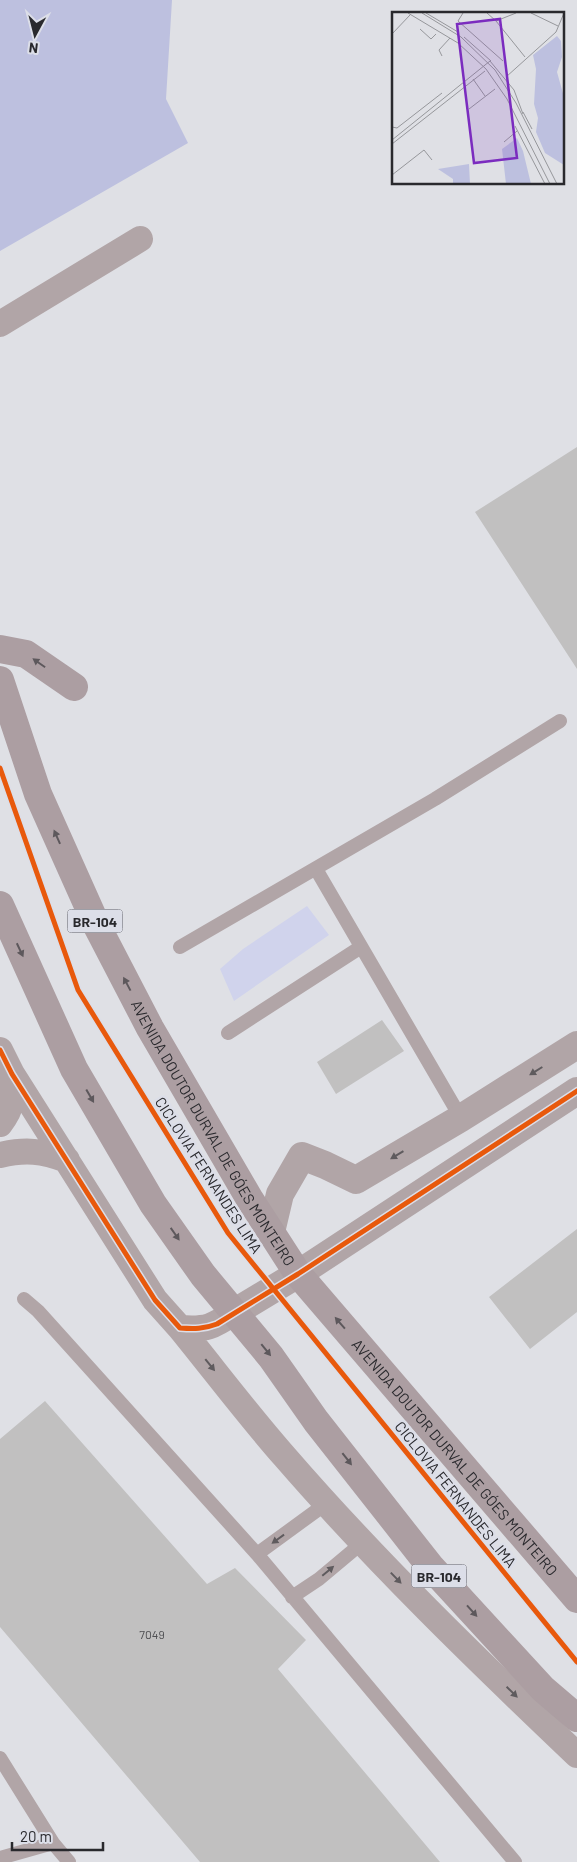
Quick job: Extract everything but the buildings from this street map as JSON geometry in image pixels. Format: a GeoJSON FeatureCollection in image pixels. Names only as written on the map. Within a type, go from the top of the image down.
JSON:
{"type":"FeatureCollection","features":[{"type":"Feature","properties":{"kind":"highway"},"geometry":{"type":"LineString","coordinates":[[0,649],[26,654],[74,687]]}},
{"type":"Feature","properties":{"kind":"highway","name":"AVENIDA DOUTOR DURVAL DE GÓES MONTEIRO"},"geometry":{"type":"LineString","coordinates":[[0,680],[38,794],[97,926],[150,1028],[271,1232],[298,1274],[577,1599]]}},
{"type":"Feature","properties":{"kind":"highway","name":"BR-104"},"geometry":{"type":"LineString","coordinates":[[0,905],[74,1069],[153,1204],[203,1275],[271,1357],[316,1421],[430,1566],[543,1689],[577,1718]]}},
{"type":"Feature","properties":{"kind":"street"},"geometry":{"type":"LineString","coordinates":[[0,324],[140,239]]}},
{"type":"Feature","properties":{"kind":"street"},"geometry":{"type":"LineString","coordinates":[[271,1232],[280,1194],[302,1156],[356,1180],[461,1118],[577,1045]]}},
{"type":"Feature","properties":{"kind":"street"},"geometry":{"type":"LineString","coordinates":[[0,1050],[12,1074],[155,1300],[284,1456],[362,1543],[457,1640],[577,1755]]}},
{"type":"Feature","properties":{"kind":"street"},"geometry":{"type":"LineString","coordinates":[[0,1124],[7,1115],[14,1094],[12,1074]]}},
{"type":"Feature","properties":{"kind":"street"},"geometry":{"type":"LineString","coordinates":[[180,1328],[205,1329],[217,1324],[298,1274],[577,1091]]}},
{"type":"Feature","properties":{"kind":"street"},"geometry":{"type":"LineString","coordinates":[[0,1156],[13,1152],[32,1151],[47,1153],[67,1160]]}},
{"type":"Feature","properties":{"kind":"lane"},"geometry":{"type":"LineString","coordinates":[[180,947],[443,794],[560,721]]}},
{"type":"Feature","properties":{"kind":"lane"},"geometry":{"type":"LineString","coordinates":[[316,869],[461,1118]]}},
{"type":"Feature","properties":{"kind":"lane"},"geometry":{"type":"LineString","coordinates":[[228,1034],[361,947]]}},
{"type":"Feature","properties":{"kind":"lane"},"geometry":{"type":"LineString","coordinates":[[24,1299],[38,1311],[257,1554],[515,1862]]}},
{"type":"Feature","properties":{"kind":"lane"},"geometry":{"type":"LineString","coordinates":[[257,1554],[326,1503]]}},
{"type":"Feature","properties":{"kind":"lane"},"geometry":{"type":"LineString","coordinates":[[292,1597],[319,1579],[362,1543]]}},
{"type":"Feature","properties":{"kind":"lane"},"geometry":{"type":"LineString","coordinates":[[0,1758],[53,1843],[69,1862]]}},
{"type":"Feature","properties":{"kind":"lane"},"geometry":{"type":"LineString","coordinates":[[0,1858],[53,1843]]}},
{"type":"Feature","properties":{"kind":"shaded area"},"geometry":{"type":"Polygon","coordinates":[[[0,0],[172,0],[166,99],[188,143],[0,251],[0,0]]]}},
{"type":"Feature","properties":{"kind":"shaded area"},"geometry":{"type":"Polygon","coordinates":[[[307,906],[329,935],[234,1001],[220,969],[243,949],[307,906]]]}},
{"type":"Feature","properties":{"kind":"cycle path","name":"CICLOVIA FERNANDES LIMA"},"geometry":{"type":"LineString","coordinates":[[0,768],[78,990],[228,1233],[577,1662]]}},
{"type":"Feature","properties":{"kind":"cycle path"},"geometry":{"type":"LineString","coordinates":[[0,1050],[12,1074],[155,1300],[180,1328],[199,1328],[217,1324],[298,1274],[577,1091]]}}]}
